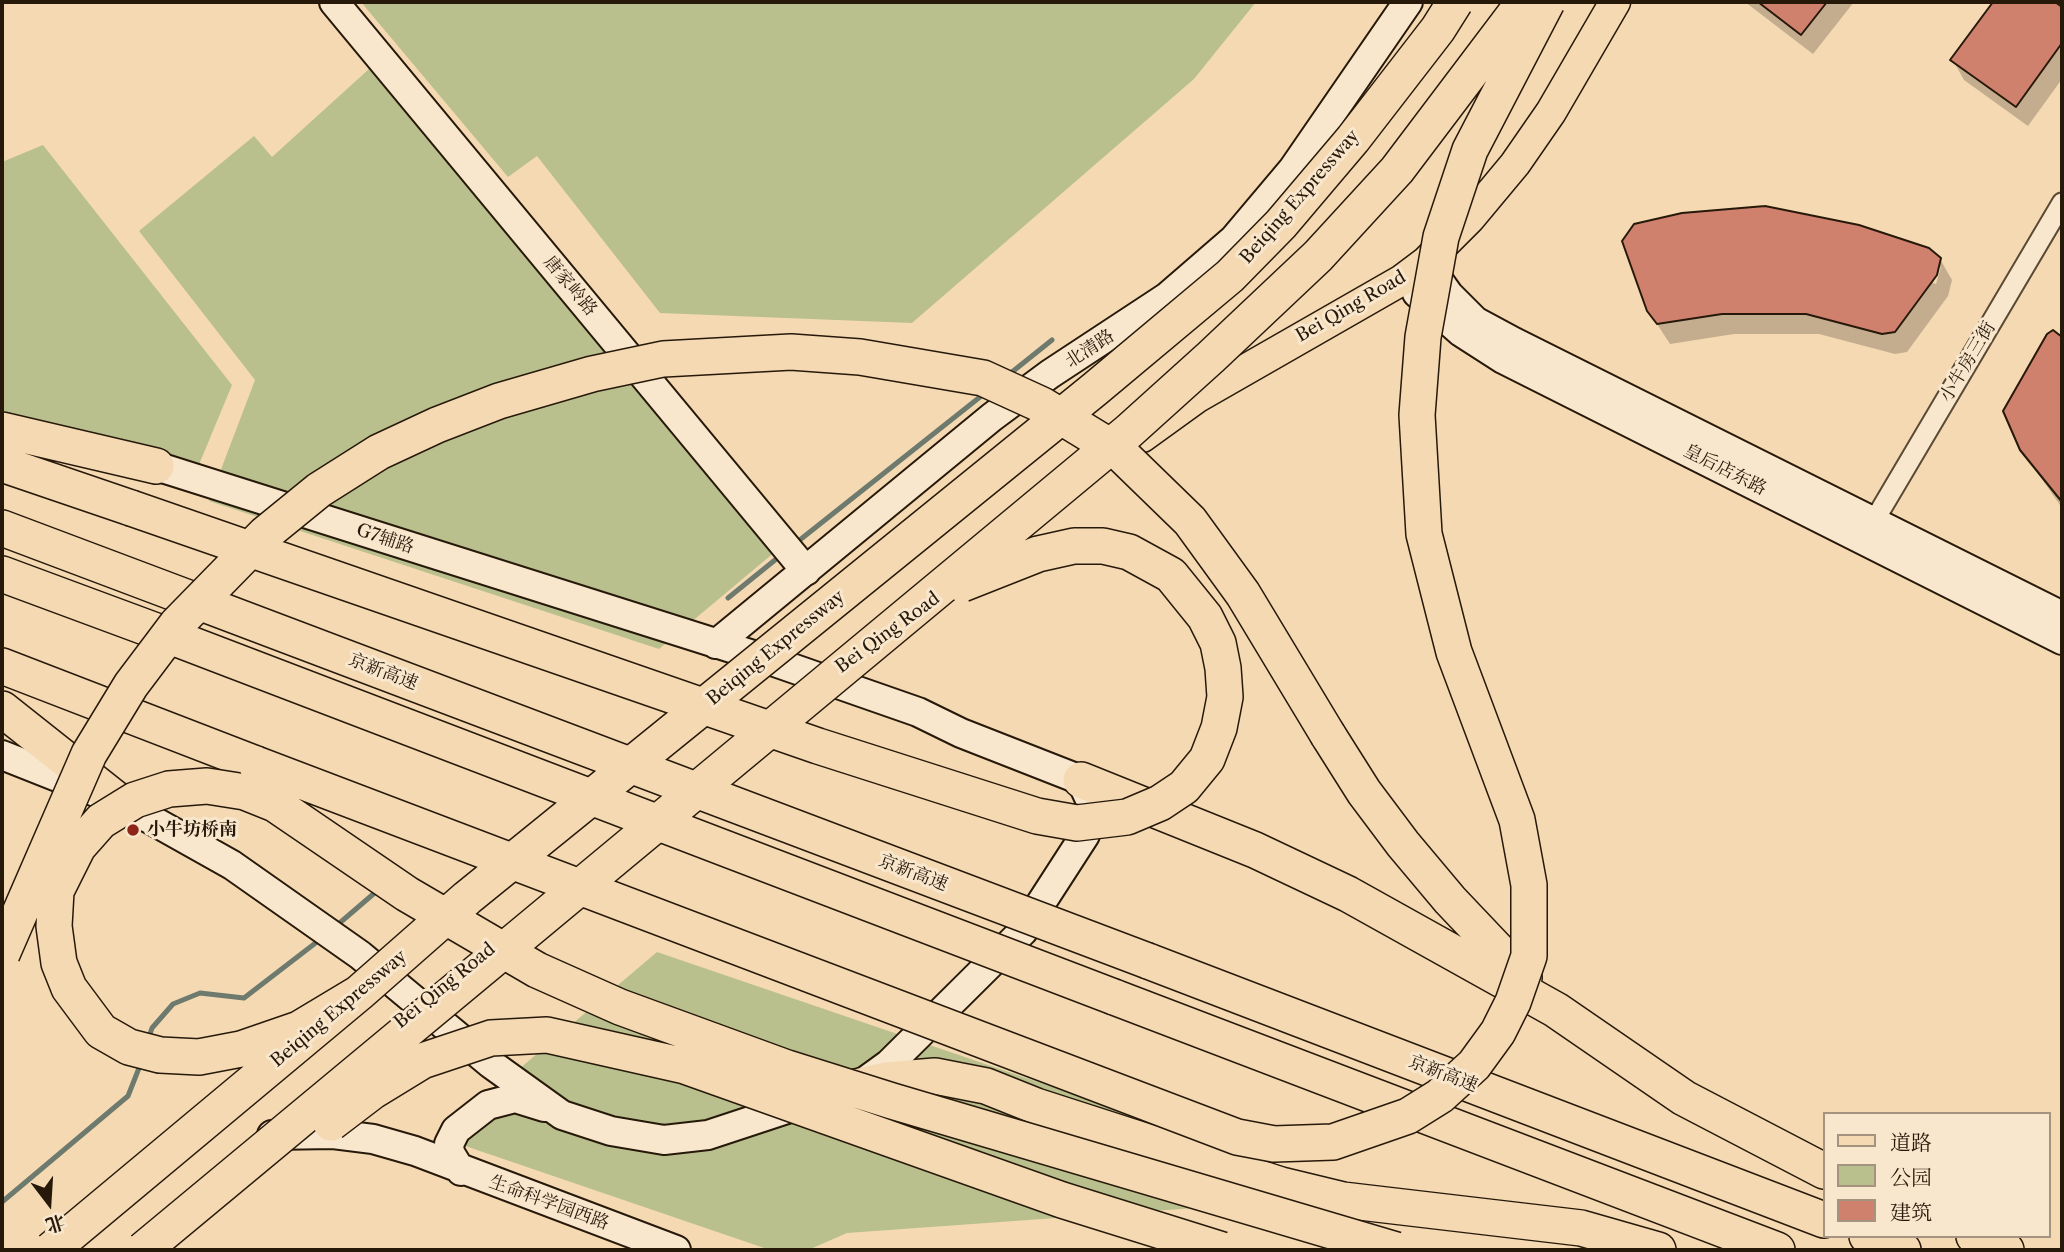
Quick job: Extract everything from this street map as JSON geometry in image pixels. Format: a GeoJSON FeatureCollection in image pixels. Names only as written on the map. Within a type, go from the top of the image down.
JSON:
{"type":"FeatureCollection","features":[{"type":"Feature","properties":{"kind":"highway","name":"Beiqing Expressway"},"geometry":{"type":"LineString","coordinates":[[51,1250],[372,984],[467,898],[1074,407],[1230,276],[1281,223],[1353,139],[1417,57],[1455,2]]}},
{"type":"Feature","properties":{"kind":"highway"},"geometry":{"type":"LineString","coordinates":[[143,1250],[1129,431],[1318,256],[1396,170],[1524,2]]}},
{"type":"Feature","properties":{"kind":"highway"},"geometry":{"type":"LineString","coordinates":[[2,666],[1199,1126],[1274,1144],[1333,1142],[1409,1116],[1440,1096],[1474,1065],[1508,1012],[1529,956],[1529,885],[1517,820],[1454,652],[1424,534],[1417,415],[1423,337],[1441,237],[1470,150],[1547,2]]}},
{"type":"Feature","properties":{"kind":"highway"},"geometry":{"type":"LineString","coordinates":[[2,954],[89,754],[131,685],[177,624],[265,534],[319,490],[359,465],[437,425],[499,401],[592,374],[663,359],[791,352],[860,357],[983,378],[1042,405],[1119,452],[1190,521],[1243,594],[1364,792],[1403,844],[1459,910],[1556,1010]]}},
{"type":"Feature","properties":{"kind":"highway"},"geometry":{"type":"LineString","coordinates":[[2,430],[156,466]]}},
{"type":"Feature","properties":{"kind":"highway"},"geometry":{"type":"LineString","coordinates":[[2,464],[818,746],[1037,816],[1077,823],[1127,817],[1160,803],[1184,787],[1207,759],[1219,727],[1225,697],[1218,643],[1188,594],[1171,575],[1144,559],[1103,546],[1074,546],[991,570],[921,604]]}},
{"type":"Feature","properties":{"kind":"highway","name":"京新高速"},"geometry":{"type":"LineString","coordinates":[[2,528],[1822,1219]]}},
{"type":"Feature","properties":{"kind":"highway"},"geometry":{"type":"LineString","coordinates":[[2,574],[1777,1250]]}},
{"type":"Feature","properties":{"kind":"highway"},"geometry":{"type":"LineString","coordinates":[[2,709],[118,801]]}},
{"type":"Feature","properties":{"kind":"highway"},"geometry":{"type":"LineString","coordinates":[[1081,780],[1255,850],[1348,894],[1556,1010],[1684,1098],[1822,1170]]}},
{"type":"Feature","properties":{"kind":"highway"},"geometry":{"type":"LineString","coordinates":[[372,984],[299,1029],[241,1049],[199,1057],[160,1055],[129,1046],[101,1031],[69,988],[59,963],[54,926],[56,891],[78,847],[101,821],[135,800],[169,789],[207,786],[245,792],[275,804],[396,887],[537,970],[620,1007],[775,1064],[892,1101],[1395,1250]]}},
{"type":"Feature","properties":{"kind":"highway"},"geometry":{"type":"LineString","coordinates":[[169,1250],[373,1091],[422,1061],[491,1038],[547,1035],[685,1066],[1062,1200],[1222,1250]]}},
{"type":"Feature","properties":{"kind":"highway"},"geometry":{"type":"LineString","coordinates":[[856,1087],[886,1080],[935,1076],[986,1086],[1036,1106],[1281,1185],[1343,1200],[1581,1228],[1658,1250]]}},
{"type":"Feature","properties":{"kind":"highway"},"geometry":{"type":"LineString","coordinates":[[1872,1238],[1903,1250]]}},
{"type":"Feature","properties":{"kind":"highway"},"geometry":{"type":"LineString","coordinates":[[1979,1238],[2006,1250]]}},
{"type":"Feature","properties":{"kind":"main road"},"geometry":{"type":"LineString","coordinates":[[56,1250],[372,984],[1087,403],[1220,290],[1284,226],[1345,154],[1450,2]]}},
{"type":"Feature","properties":{"kind":"main road","name":"Bei Qing Road"},"geometry":{"type":"LineString","coordinates":[[130,1250],[421,1006],[825,680],[917,613],[1196,398],[1402,280],[1426,262],[1469,218],[1515,164],[1550,112],[1615,2]]}},
{"type":"Feature","properties":{"kind":"street","name":"唐家岭路"},"geometry":{"type":"LineString","coordinates":[[334,2],[806,571]]}},
{"type":"Feature","properties":{"kind":"street","name":"北清路"},"geometry":{"type":"LineString","coordinates":[[716,644],[992,417],[1049,374],[1167,297],[1234,240],[1293,169],[1408,2]]}},
{"type":"Feature","properties":{"kind":"street","name":"小牛房三街"},"geometry":{"type":"LineString","coordinates":[[1874,521],[2062,203]]}},
{"type":"Feature","properties":{"kind":"street","name":"皇后店东路"},"geometry":{"type":"LineString","coordinates":[[1426,262],[1449,295],[1475,321],[2062,616]]}},
{"type":"Feature","properties":{"kind":"street","name":"皇后店东路"},"geometry":{"type":"LineString","coordinates":[[1402,280],[1461,332],[1503,359],[2062,640]]}},
{"type":"Feature","properties":{"kind":"street","name":"G7辅路"},"geometry":{"type":"LineString","coordinates":[[2,416],[769,660],[918,712],[961,733],[1081,780]]}},
{"type":"Feature","properties":{"kind":"street"},"geometry":{"type":"LineString","coordinates":[[2,755],[118,801],[232,865],[372,984],[421,1006],[491,1064],[562,1115]]}},
{"type":"Feature","properties":{"kind":"street"},"geometry":{"type":"LineString","coordinates":[[461,1171],[450,1153],[449,1144],[456,1130],[488,1105],[515,1098],[611,1131],[664,1140],[708,1135],[856,1087],[889,1064],[1023,931],[1085,835],[1092,804],[1081,780]]}},
{"type":"Feature","properties":{"kind":"street","name":"生命科学园西路"},"geometry":{"type":"LineString","coordinates":[[266,1135],[333,1134],[373,1139],[415,1151],[461,1171],[676,1250]]}},
{"type":"Feature","properties":{"kind":"green space"},"geometry":{"type":"Polygon","coordinates":[[[361,2],[1256,2],[1194,79],[912,323],[660,313],[537,156],[508,177],[361,2]]]}},
{"type":"Feature","properties":{"kind":"green space"},"geometry":{"type":"Polygon","coordinates":[[[369,69],[477,191],[776,551],[659,649],[209,501],[255,380],[139,231],[254,136],[272,157],[369,69]]]}},
{"type":"Feature","properties":{"kind":"green space"},"geometry":{"type":"Polygon","coordinates":[[[43,145],[232,385],[188,491],[2,417],[2,162],[43,145]]]}},
{"type":"Feature","properties":{"kind":"green space"},"geometry":{"type":"Polygon","coordinates":[[[657,952],[1255,1156],[1237,1205],[847,1233],[808,1250],[770,1250],[439,1137],[657,952]]]}},
{"type":"Feature","properties":{"kind":"building"},"geometry":{"type":"Polygon","coordinates":[[[1758,2],[1827,2],[1801,35],[1758,2]]]}},
{"type":"Feature","properties":{"kind":"building"},"geometry":{"type":"Polygon","coordinates":[[[1993,2],[2055,2],[2062,7],[2062,43],[2016,107],[1950,60],[1993,2]]]}},
{"type":"Feature","properties":{"kind":"building"},"geometry":{"type":"Polygon","coordinates":[[[1765,206],[1859,225],[1929,248],[1941,258],[1937,275],[1895,332],[1882,334],[1806,314],[1722,314],[1657,324],[1647,311],[1622,241],[1634,224],[1682,213],[1765,206]]]}},
{"type":"Feature","properties":{"kind":"building"},"geometry":{"type":"Polygon","coordinates":[[[2053,330],[2062,337],[2062,502],[2020,450],[2003,411],[2047,334],[2053,330]]]}},
{"type":"Feature","properties":{"kind":"waterway"},"geometry":{"type":"LineString","coordinates":[[1007,376],[1052,340]]}},
{"type":"Feature","properties":{"kind":"waterway"},"geometry":{"type":"LineString","coordinates":[[801,539],[985,393]]}},
{"type":"Feature","properties":{"kind":"waterway"},"geometry":{"type":"LineString","coordinates":[[728,598],[775,560]]}},
{"type":"Feature","properties":{"kind":"waterway"},"geometry":{"type":"LineString","coordinates":[[335,927],[378,890]]}},
{"type":"Feature","properties":{"kind":"waterway"},"geometry":{"type":"LineString","coordinates":[[148,1040],[152,1028],[173,1004],[200,993],[244,998],[322,938]]}},
{"type":"Feature","properties":{"kind":"waterway"},"geometry":{"type":"LineString","coordinates":[[2,1202],[128,1096],[141,1063]]}},
{"type":"Feature","properties":{"kind":"place","name":"小牛坊桥南"},"geometry":{"type":"Point","coordinates":[133,830]}}]}
